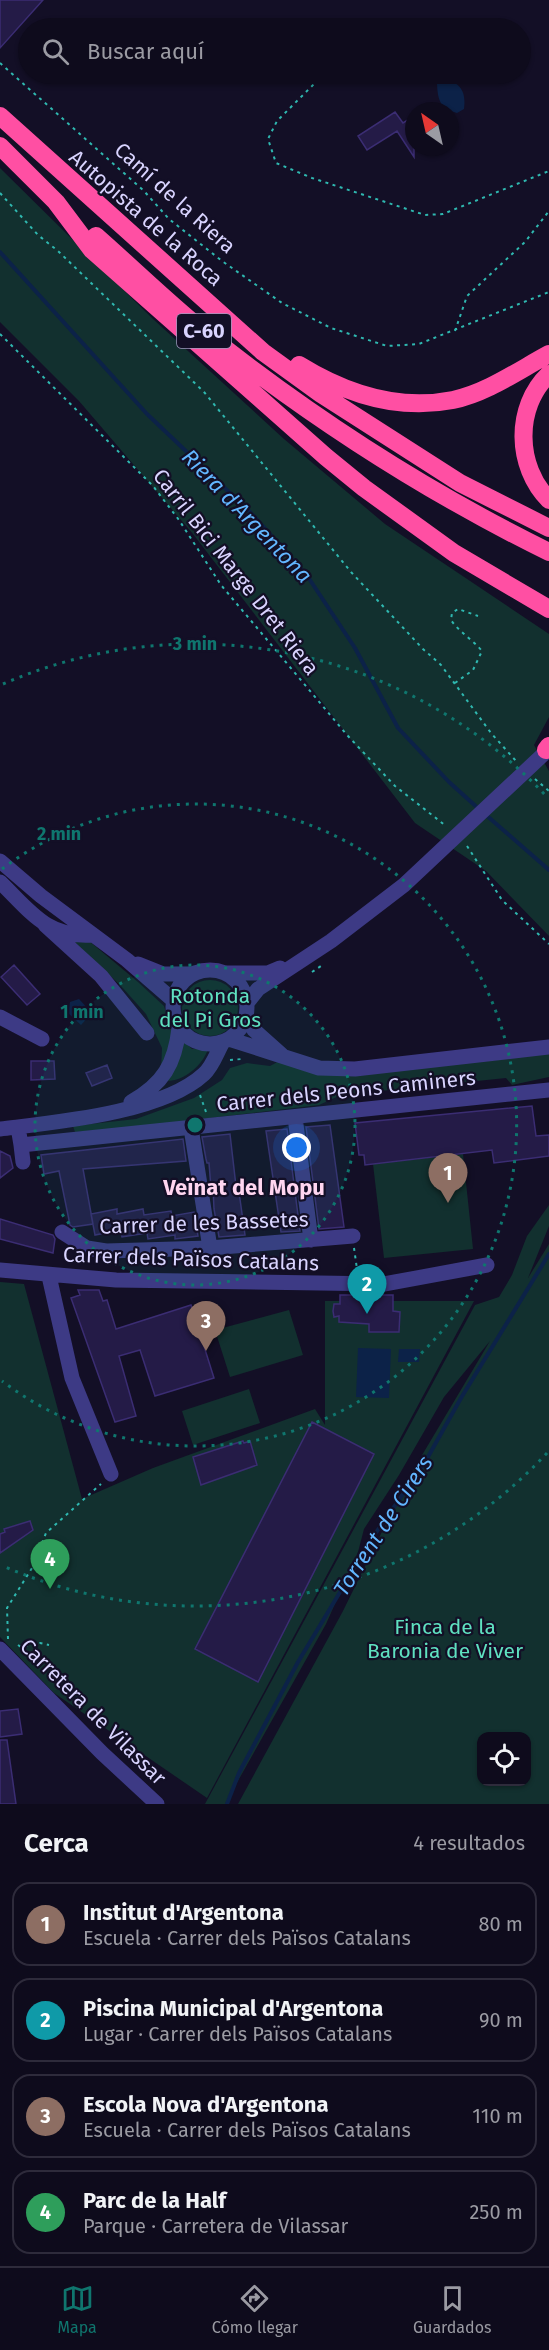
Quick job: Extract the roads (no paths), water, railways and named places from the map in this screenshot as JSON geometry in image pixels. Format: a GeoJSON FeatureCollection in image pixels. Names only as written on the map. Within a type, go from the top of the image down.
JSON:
{"type":"FeatureCollection","features":[{"type":"Feature","properties":{"kind":"highway","name":"Autopista de la Roca"},"geometry":{"type":"LineString","coordinates":[[0,117],[263,352]]}},
{"type":"Feature","properties":{"kind":"highway","name":"C-60"},"geometry":{"type":"LineString","coordinates":[[0,146],[56,202],[218,343],[312,413],[361,447],[456,504],[549,552]]}},
{"type":"Feature","properties":{"kind":"highway"},"geometry":{"type":"LineString","coordinates":[[56,202],[92,250],[294,430],[355,480],[454,553],[549,609]]}},
{"type":"Feature","properties":{"kind":"highway"},"geometry":{"type":"LineString","coordinates":[[263,352],[291,360],[316,376],[347,391],[400,403],[455,400],[549,354]]}},
{"type":"Feature","properties":{"kind":"highway","name":"C-60"},"geometry":{"type":"LineString","coordinates":[[263,352],[321,394],[460,483],[549,528]]}},
{"type":"Feature","properties":{"kind":"highway"},"geometry":{"type":"LineString","coordinates":[[549,374],[531,400],[523,420],[523,445],[529,468],[541,492],[549,500]]}},
{"type":"Feature","properties":{"kind":"street"},"geometry":{"type":"LineString","coordinates":[[0,1129],[136,1108],[196,1081],[206,1072],[226,1040],[240,1029],[258,989],[365,916],[443,850],[539,754]]}},
{"type":"Feature","properties":{"kind":"street"},"geometry":{"type":"LineString","coordinates":[[0,861],[41,896],[128,960],[173,1000]]}},
{"type":"Feature","properties":{"kind":"street"},"geometry":{"type":"LineString","coordinates":[[0,882],[101,976],[147,1033]]}},
{"type":"Feature","properties":{"kind":"street"},"geometry":{"type":"LineString","coordinates":[[45,925],[74,936],[92,935]]}},
{"type":"Feature","properties":{"kind":"street"},"geometry":{"type":"LineString","coordinates":[[128,960],[163,974],[191,974],[209,969],[227,973],[268,973],[305,957]]}},
{"type":"Feature","properties":{"kind":"street"},"geometry":{"type":"LineString","coordinates":[[227,973],[239,983],[254,1030],[282,1055]]}},
{"type":"Feature","properties":{"kind":"street"},"geometry":{"type":"LineString","coordinates":[[191,974],[179,985],[173,1000],[173,1015],[179,1028],[187,1036],[198,1042],[209,1044],[226,1040],[320,1068],[355,1069],[549,1047]]}},
{"type":"Feature","properties":{"kind":"street"},"geometry":{"type":"LineString","coordinates":[[0,1017],[42,1039]]}},
{"type":"Feature","properties":{"kind":"street"},"geometry":{"type":"LineString","coordinates":[[112,1112],[148,1092],[160,1079],[176,1053],[179,1028]]}},
{"type":"Feature","properties":{"kind":"street","name":"Carrer dels Peons Caminers"},"geometry":{"type":"LineString","coordinates":[[21,1145],[549,1090]]}},
{"type":"Feature","properties":{"kind":"street"},"geometry":{"type":"LineString","coordinates":[[295,1118],[311,1240]]}},
{"type":"Feature","properties":{"kind":"street"},"geometry":{"type":"LineString","coordinates":[[18,1127],[23,1162]]}},
{"type":"Feature","properties":{"kind":"street"},"geometry":{"type":"LineString","coordinates":[[191,1128],[210,1248]]}},
{"type":"Feature","properties":{"kind":"street","name":"Carrer de les Bassetes"},"geometry":{"type":"LineString","coordinates":[[62,1232],[87,1248],[106,1251],[210,1248],[352,1236]]}},
{"type":"Feature","properties":{"kind":"street","name":"Carrer dels Països Catalans"},"geometry":{"type":"LineString","coordinates":[[0,1270],[116,1280],[384,1284],[487,1265]]}},
{"type":"Feature","properties":{"kind":"street"},"geometry":{"type":"LineString","coordinates":[[49,1276],[72,1378],[111,1474]]}},
{"type":"Feature","properties":{"kind":"street","name":"Carretera de Vilassar"},"geometry":{"type":"LineString","coordinates":[[4,1644],[102,1753],[157,1804]]}},
{"type":"Feature","properties":{"kind":"water"},"geometry":{"type":"Polygon","coordinates":[[[437,84],[456,84],[462,90],[464,109],[459,112],[459,102],[440,102],[437,84]]]}},
{"type":"Feature","properties":{"kind":"water"},"geometry":{"type":"Polygon","coordinates":[[[79,999],[92,1013],[81,1025],[68,1013],[70,1002],[79,999]]]}},
{"type":"Feature","properties":{"kind":"water"},"geometry":{"type":"Polygon","coordinates":[[[358,1348],[391,1349],[389,1398],[356,1397],[358,1348]]]}},
{"type":"Feature","properties":{"kind":"water"},"geometry":{"type":"Polygon","coordinates":[[[399,1349],[420,1349],[419,1362],[398,1362],[399,1349]]]}},
{"type":"Feature","properties":{"kind":"waterway","name":"Riera d'Argentona"},"geometry":{"type":"LineString","coordinates":[[0,252],[147,414],[251,513],[308,577],[355,648],[398,728],[449,782],[480,810]]}},
{"type":"Feature","properties":{"kind":"waterway","name":"Riera d'Argentona"},"geometry":{"type":"LineString","coordinates":[[486,815],[549,870]]}},
{"type":"Feature","properties":{"kind":"waterway","name":"Torrent de Cirers"},"geometry":{"type":"LineString","coordinates":[[227,1804],[239,1773],[298,1662],[375,1534],[424,1464],[461,1398],[549,1254]]}},
{"type":"Feature","properties":{"kind":"place","name":"Institut d'Argentona"},"geometry":{"type":"Point","coordinates":[448,1203]}},
{"type":"Feature","properties":{"kind":"place","name":"Piscina Municipal d'Argentona"},"geometry":{"type":"Point","coordinates":[367,1314]}},
{"type":"Feature","properties":{"kind":"place","name":"Escola Nova d'Argentona"},"geometry":{"type":"Point","coordinates":[206,1351]}},
{"type":"Feature","properties":{"kind":"place","name":"Parc de la Half"},"geometry":{"type":"Point","coordinates":[50,1589]}},
{"type":"Feature","properties":{"kind":"district","name":"Veïnat del Mopu"},"geometry":{"type":"Point","coordinates":[244,1187]}},
{"type":"Feature","properties":{"kind":"park label","name":"Rotonda del Pi Gros"},"geometry":{"type":"Point","coordinates":[210,1008]}},
{"type":"Feature","properties":{"kind":"park label","name":"Finca de la Baronia de Viver"},"geometry":{"type":"Point","coordinates":[445,1639]}}]}
